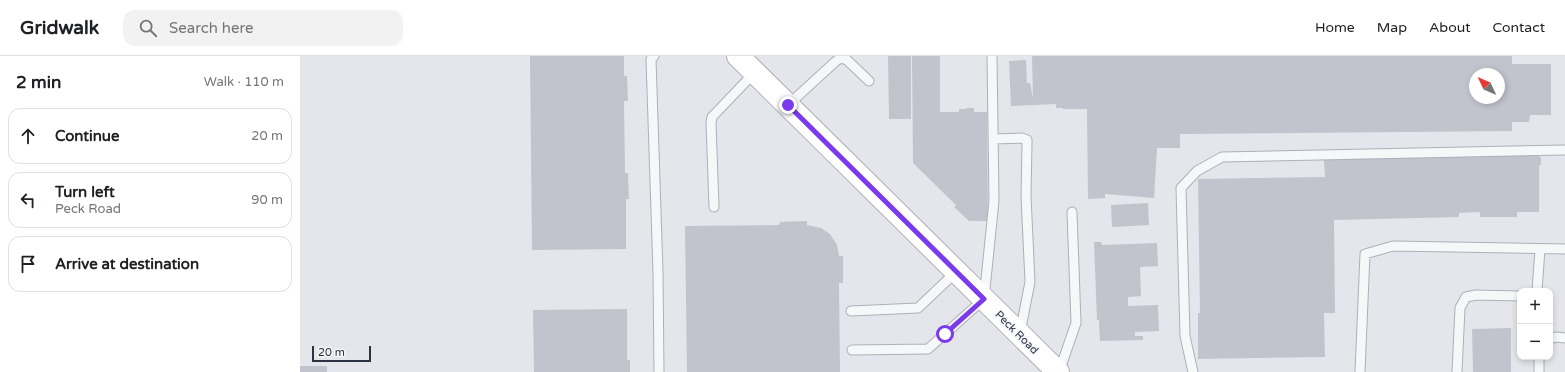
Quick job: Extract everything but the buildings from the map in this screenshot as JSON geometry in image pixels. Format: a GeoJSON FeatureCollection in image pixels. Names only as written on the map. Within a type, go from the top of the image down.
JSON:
{"type":"FeatureCollection","features":[{"type":"Feature","properties":{"kind":"main road","name":"Peck Road"},"geometry":{"type":"LineString","coordinates":[[738,56],[1058,372]]}},
{"type":"Feature","properties":{"kind":"lane"},"geometry":{"type":"LineString","coordinates":[[654,56],[651,59],[658,272],[659,372]]}},
{"type":"Feature","properties":{"kind":"lane"},"geometry":{"type":"LineString","coordinates":[[852,350],[928,349],[984,299],[994,201],[992,56]]}},
{"type":"Feature","properties":{"kind":"lane"},"geometry":{"type":"LineString","coordinates":[[788,105],[841,58],[847,60],[869,80]]}},
{"type":"Feature","properties":{"kind":"lane"},"geometry":{"type":"LineString","coordinates":[[714,207],[712,116],[755,72]]}},
{"type":"Feature","properties":{"kind":"lane"},"geometry":{"type":"LineString","coordinates":[[994,139],[1022,138],[1026,140],[1027,143],[1026,196],[1030,282],[1020,334]]}},
{"type":"Feature","properties":{"kind":"lane"},"geometry":{"type":"LineString","coordinates":[[1193,372],[1185,336],[1181,188],[1197,171],[1222,157],[1565,150]]}},
{"type":"Feature","properties":{"kind":"lane"},"geometry":{"type":"LineString","coordinates":[[1058,372],[1076,323],[1072,212]]}},
{"type":"Feature","properties":{"kind":"lane"},"geometry":{"type":"LineString","coordinates":[[1360,372],[1365,254],[1393,246],[1565,250]]}},
{"type":"Feature","properties":{"kind":"lane"},"geometry":{"type":"LineString","coordinates":[[1537,288],[1540,249]]}},
{"type":"Feature","properties":{"kind":"lane"},"geometry":{"type":"LineString","coordinates":[[851,311],[918,308],[956,272]]}},
{"type":"Feature","properties":{"kind":"lane"},"geometry":{"type":"LineString","coordinates":[[1458,372],[1460,308],[1466,297],[1476,295],[1517,296]]}},
{"type":"Feature","properties":{"kind":"lane"},"geometry":{"type":"LineString","coordinates":[[1553,338],[1565,338]]}},
{"type":"Feature","properties":{"kind":"lane"},"geometry":{"type":"LineString","coordinates":[[1539,360],[1539,372]]}},
{"type":"Feature","properties":{"kind":"route"},"geometry":{"type":"LineString","coordinates":[[788,105],[984,299],[945,334]]}}]}
